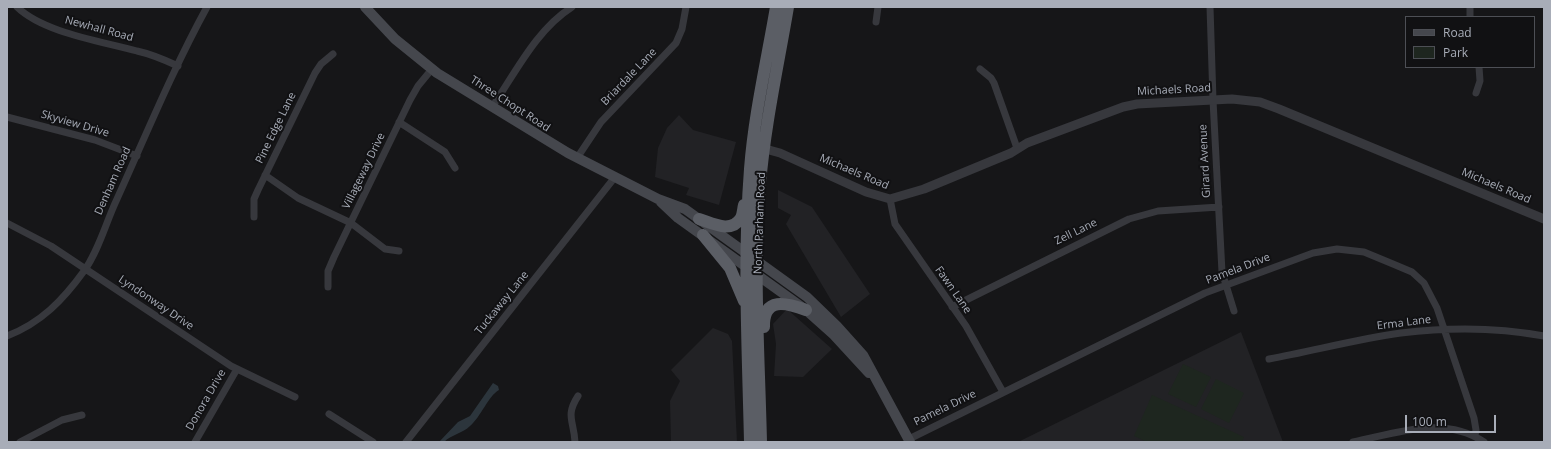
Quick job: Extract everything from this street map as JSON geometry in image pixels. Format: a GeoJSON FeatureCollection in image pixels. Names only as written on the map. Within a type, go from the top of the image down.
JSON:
{"type":"FeatureCollection","features":[{"type":"Feature","properties":{"kind":"highway","name":"North Parham Road"},"geometry":{"type":"LineString","coordinates":[[761,442],[758,275],[758,147],[776,7]]}},
{"type":"Feature","properties":{"kind":"highway","name":"North Parham Road"},"geometry":{"type":"LineString","coordinates":[[750,442],[746,267],[748,195],[788,7]]}},
{"type":"Feature","properties":{"kind":"highway"},"geometry":{"type":"LineString","coordinates":[[699,219],[722,227],[735,224],[740,218],[748,195]]}},
{"type":"Feature","properties":{"kind":"highway"},"geometry":{"type":"LineString","coordinates":[[703,235],[730,268],[747,311]]}},
{"type":"Feature","properties":{"kind":"highway"},"geometry":{"type":"LineString","coordinates":[[760,365],[764,346],[764,317],[767,311],[773,305],[782,303],[806,310]]}},
{"type":"Feature","properties":{"kind":"main road","name":"Three Chopt Road"},"geometry":{"type":"LineString","coordinates":[[365,7],[395,38],[432,69],[527,130],[577,158],[658,199],[685,209],[807,297],[833,321],[863,355],[910,440]]}},
{"type":"Feature","properties":{"kind":"main road","name":"Three Chopt Road"},"geometry":{"type":"LineString","coordinates":[[658,199],[678,218],[806,310],[834,335],[876,380]]}},
{"type":"Feature","properties":{"kind":"street","name":"Newhall Road"},"geometry":{"type":"LineString","coordinates":[[17,7],[36,21],[53,28],[140,51],[178,66]]}},
{"type":"Feature","properties":{"kind":"street","name":"Denham Road"},"geometry":{"type":"LineString","coordinates":[[7,336],[30,326],[48,314],[62,299],[85,269],[178,66],[207,7]]}},
{"type":"Feature","properties":{"kind":"street"},"geometry":{"type":"LineString","coordinates":[[492,107],[542,32],[552,21],[572,7]]}},
{"type":"Feature","properties":{"kind":"street","name":"Briardale Lane"},"geometry":{"type":"LineString","coordinates":[[577,158],[600,122],[676,43],[682,29],[686,7]]}},
{"type":"Feature","properties":{"kind":"street"},"geometry":{"type":"LineString","coordinates":[[876,22],[878,7]]}},
{"type":"Feature","properties":{"kind":"street","name":"Girard Avenue"},"geometry":{"type":"LineString","coordinates":[[1210,7],[1213,100],[1222,272],[1234,311]]}},
{"type":"Feature","properties":{"kind":"street","name":"Pine Edge Lane"},"geometry":{"type":"LineString","coordinates":[[254,217],[254,199],[315,73],[321,64],[333,54]]}},
{"type":"Feature","properties":{"kind":"street"},"geometry":{"type":"LineString","coordinates":[[1476,93],[1480,81],[1479,68]]}},
{"type":"Feature","properties":{"kind":"street","name":"Villageway Drive"},"geometry":{"type":"LineString","coordinates":[[328,287],[328,270],[399,122],[418,86],[432,69]]}},
{"type":"Feature","properties":{"kind":"street"},"geometry":{"type":"LineString","coordinates":[[980,69],[991,78],[994,83],[1017,148]]}},
{"type":"Feature","properties":{"kind":"street","name":"Michaels Road"},"geometry":{"type":"LineString","coordinates":[[758,147],[780,153],[866,192],[890,199],[924,189],[1012,153],[1017,148],[1123,107],[1151,102],[1248,100],[1279,109],[1544,219]]}},
{"type":"Feature","properties":{"kind":"street","name":"Skyview Drive"},"geometry":{"type":"LineString","coordinates":[[7,117],[95,140],[137,156]]}},
{"type":"Feature","properties":{"kind":"street"},"geometry":{"type":"LineString","coordinates":[[399,122],[445,152],[454,168]]}},
{"type":"Feature","properties":{"kind":"street"},"geometry":{"type":"LineString","coordinates":[[266,175],[298,198],[351,223],[384,250],[399,251]]}},
{"type":"Feature","properties":{"kind":"street","name":"Tuckaway Lane"},"geometry":{"type":"LineString","coordinates":[[406,442],[615,177]]}},
{"type":"Feature","properties":{"kind":"street","name":"Fawn Lane"},"geometry":{"type":"LineString","coordinates":[[890,199],[895,224],[981,351],[1003,392]]}},
{"type":"Feature","properties":{"kind":"street","name":"Zell Lane"},"geometry":{"type":"LineString","coordinates":[[952,307],[1129,219],[1158,211],[1219,207]]}},
{"type":"Feature","properties":{"kind":"street","name":"Lyndonway Drive"},"geometry":{"type":"LineString","coordinates":[[7,223],[51,246],[237,369],[295,397]]}},
{"type":"Feature","properties":{"kind":"street","name":"Pamela Drive"},"geometry":{"type":"LineString","coordinates":[[910,440],[1003,392],[1226,284],[1324,250],[1344,249],[1364,252],[1412,272],[1430,292],[1474,418],[1476,430],[1475,436]]}},
{"type":"Feature","properties":{"kind":"street","name":"Erma Lane"},"geometry":{"type":"LineString","coordinates":[[1269,359],[1400,333],[1494,329],[1544,336]]}},
{"type":"Feature","properties":{"kind":"street","name":"Donora Drive"},"geometry":{"type":"LineString","coordinates":[[195,442],[237,369]]}},
{"type":"Feature","properties":{"kind":"street"},"geometry":{"type":"LineString","coordinates":[[575,442],[570,416],[571,407],[578,396]]}},
{"type":"Feature","properties":{"kind":"street"},"geometry":{"type":"LineString","coordinates":[[329,414],[373,442]]}},
{"type":"Feature","properties":{"kind":"street"},"geometry":{"type":"LineString","coordinates":[[20,442],[62,420],[82,415]]}},
{"type":"Feature","properties":{"kind":"street"},"geometry":{"type":"LineString","coordinates":[[1353,442],[1434,426],[1450,428],[1475,436],[1484,442]]}},
{"type":"Feature","properties":{"kind":"shaded area"},"geometry":{"type":"Polygon","coordinates":[[[679,115],[693,130],[736,142],[719,205],[686,195],[689,188],[655,177],[658,148],[667,128],[679,115]]]}},
{"type":"Feature","properties":{"kind":"shaded area"},"geometry":{"type":"Polygon","coordinates":[[[778,190],[812,207],[870,294],[841,317],[786,224],[791,215],[778,208],[778,190]]]}},
{"type":"Feature","properties":{"kind":"shaded area"},"geometry":{"type":"Polygon","coordinates":[[[787,309],[832,349],[803,377],[774,376],[776,344],[773,324],[787,309]]]}},
{"type":"Feature","properties":{"kind":"shaded area"},"geometry":{"type":"Polygon","coordinates":[[[713,328],[728,334],[732,341],[737,442],[671,442],[670,401],[680,381],[671,370],[713,328]]]}},
{"type":"Feature","properties":{"kind":"shaded area"},"geometry":{"type":"Polygon","coordinates":[[[1241,332],[1283,442],[1018,442],[1241,332]]]}},
{"type":"Feature","properties":{"kind":"shaded area"},"geometry":{"type":"Polygon","coordinates":[[[493,383],[498,386],[499,390],[491,397],[474,422],[444,442],[439,442],[458,422],[470,416],[493,383]]]}},
{"type":"Feature","properties":{"kind":"green space"},"geometry":{"type":"Polygon","coordinates":[[[1183,364],[1211,377],[1196,407],[1168,394],[1183,364]]]}},
{"type":"Feature","properties":{"kind":"green space"},"geometry":{"type":"Polygon","coordinates":[[[1216,379],[1244,393],[1229,423],[1201,409],[1216,379]]]}},
{"type":"Feature","properties":{"kind":"green space"},"geometry":{"type":"Polygon","coordinates":[[[1152,395],[1244,437],[1242,442],[1147,442],[1134,436],[1152,395]]]}}]}
